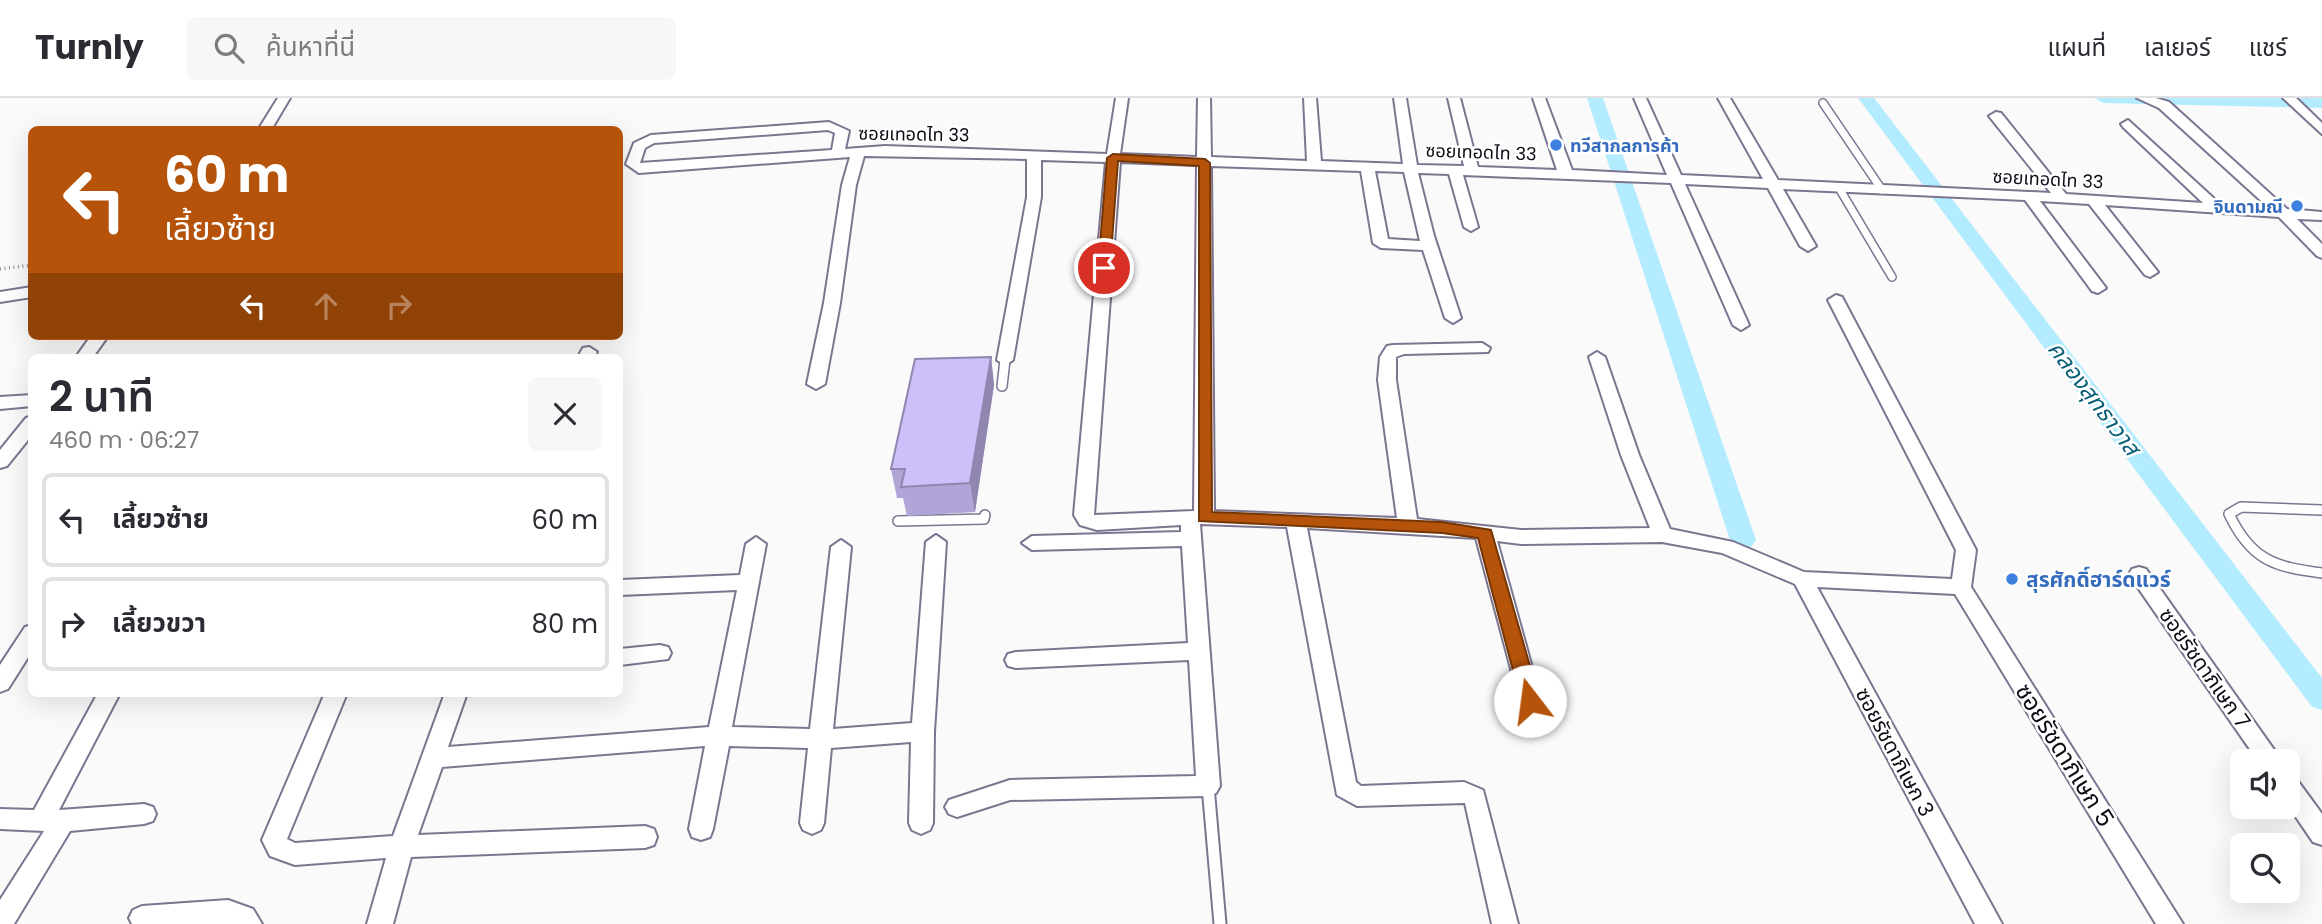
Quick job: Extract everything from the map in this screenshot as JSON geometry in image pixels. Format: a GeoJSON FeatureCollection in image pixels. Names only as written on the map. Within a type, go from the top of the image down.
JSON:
{"type":"FeatureCollection","features":[{"type":"Feature","properties":{"kind":"street"},"geometry":{"type":"LineString","coordinates":[[266,126],[284,98]]}},
{"type":"Feature","properties":{"kind":"street"},"geometry":{"type":"LineString","coordinates":[[1122,98],[1113,158],[1084,515],[1087,520],[1097,523],[1296,523],[1442,527],[1521,537],[1662,534],[1726,547],[1802,579],[1961,587],[1966,550],[1836,300]]}},
{"type":"Feature","properties":{"kind":"street"},"geometry":{"type":"LineString","coordinates":[[957,807],[1010,790],[1208,786],[1197,651],[1196,525],[1205,163],[1204,98]]}},
{"type":"Feature","properties":{"kind":"street"},"geometry":{"type":"LineString","coordinates":[[1310,98],[1314,166]]}},
{"type":"Feature","properties":{"kind":"street"},"geometry":{"type":"LineString","coordinates":[[1400,98],[1408,169],[1427,246],[1452,318]]}},
{"type":"Feature","properties":{"kind":"street"},"geometry":{"type":"LineString","coordinates":[[1454,98],[1472,170]]}},
{"type":"Feature","properties":{"kind":"street"},"geometry":{"type":"LineString","coordinates":[[1539,98],[1566,174]]}},
{"type":"Feature","properties":{"kind":"street"},"geometry":{"type":"LineString","coordinates":[[1640,98],[1741,325]]}},
{"type":"Feature","properties":{"kind":"street"},"geometry":{"type":"LineString","coordinates":[[1724,98],[1808,246]]}},
{"type":"Feature","properties":{"kind":"street"},"geometry":{"type":"LineString","coordinates":[[2143,98],[2164,105],[2284,214],[2322,253]]}},
{"type":"Feature","properties":{"kind":"street"},"geometry":{"type":"LineString","coordinates":[[2293,103],[2322,130]]}},
{"type":"Feature","properties":{"kind":"street"},"geometry":{"type":"LineString","coordinates":[[1996,116],[2062,198]]}},
{"type":"Feature","properties":{"kind":"street"},"geometry":{"type":"LineString","coordinates":[[2129,124],[2217,209]]}},
{"type":"Feature","properties":{"kind":"street","name":"ซอยเทอดไท 33"},"geometry":{"type":"LineString","coordinates":[[838,152],[842,131],[835,126],[659,138],[639,146],[633,164],[639,169],[859,151],[1113,158],[1566,174],[2062,198],[2322,216]]}},
{"type":"Feature","properties":{"kind":"street"},"geometry":{"type":"LineString","coordinates":[[816,384],[832,303],[849,185],[859,151]]}},
{"type":"Feature","properties":{"kind":"street"},"geometry":{"type":"LineString","coordinates":[[1005,360],[1034,197],[1034,156]]}},
{"type":"Feature","properties":{"kind":"street"},"geometry":{"type":"LineString","coordinates":[[1367,167],[1381,243],[1427,246]]}},
{"type":"Feature","properties":{"kind":"street"},"geometry":{"type":"LineString","coordinates":[[1455,170],[1471,228]]}},
{"type":"Feature","properties":{"kind":"street"},"geometry":{"type":"LineString","coordinates":[[2030,198],[2098,288]]}},
{"type":"Feature","properties":{"kind":"street"},"geometry":{"type":"LineString","coordinates":[[2093,201],[2150,272]]}},
{"type":"Feature","properties":{"kind":"street"},"geometry":{"type":"LineString","coordinates":[[0,297],[28,293]]}},
{"type":"Feature","properties":{"kind":"street"},"geometry":{"type":"LineString","coordinates":[[86,354],[97,340]]}},
{"type":"Feature","properties":{"kind":"street"},"geometry":{"type":"LineString","coordinates":[[1408,527],[1387,380],[1388,357],[1393,351],[1404,349],[1482,348]]}},
{"type":"Feature","properties":{"kind":"street"},"geometry":{"type":"LineString","coordinates":[[1597,358],[1630,455],[1662,534]]}},
{"type":"Feature","properties":{"kind":"street"},"geometry":{"type":"LineString","coordinates":[[0,403],[28,400]]}},
{"type":"Feature","properties":{"kind":"street"},"geometry":{"type":"LineString","coordinates":[[0,462],[28,427]]}},
{"type":"Feature","properties":{"kind":"street"},"geometry":{"type":"LineString","coordinates":[[1296,523],[1345,788],[1357,796],[1464,792],[1475,797],[1505,924]]}},
{"type":"Feature","properties":{"kind":"street"},"geometry":{"type":"LineString","coordinates":[[1032,543],[1196,525]]}},
{"type":"Feature","properties":{"kind":"street"},"geometry":{"type":"LineString","coordinates":[[1485,534],[1537,725]]}},
{"type":"Feature","properties":{"kind":"street"},"geometry":{"type":"LineString","coordinates":[[921,823],[923,732],[936,542]]}},
{"type":"Feature","properties":{"kind":"street"},"geometry":{"type":"LineString","coordinates":[[701,829],[755,544]]}},
{"type":"Feature","properties":{"kind":"street"},"geometry":{"type":"LineString","coordinates":[[812,824],[818,739],[841,547]]}},
{"type":"Feature","properties":{"kind":"street","name":"ซอยรัชดาภิเษก 7"},"geometry":{"type":"LineString","coordinates":[[2139,574],[2263,749]]}},
{"type":"Feature","properties":{"kind":"street","name":"ซอยรัชดาภิเษก 3"},"geometry":{"type":"LineString","coordinates":[[1802,579],[1989,924]]}},
{"type":"Feature","properties":{"kind":"street"},"geometry":{"type":"LineString","coordinates":[[623,587],[749,582]]}},
{"type":"Feature","properties":{"kind":"street","name":"ซอยรัชดาภิเษก 5"},"geometry":{"type":"LineString","coordinates":[[1961,587],[2170,924]]}},
{"type":"Feature","properties":{"kind":"street"},"geometry":{"type":"LineString","coordinates":[[0,683],[28,639]]}},
{"type":"Feature","properties":{"kind":"street"},"geometry":{"type":"LineString","coordinates":[[1016,660],[1197,651]]}},
{"type":"Feature","properties":{"kind":"street"},"geometry":{"type":"LineString","coordinates":[[623,657],[660,653]]}},
{"type":"Feature","properties":{"kind":"street"},"geometry":{"type":"LineString","coordinates":[[0,923],[52,821],[106,697]]}},
{"type":"Feature","properties":{"kind":"street"},"geometry":{"type":"LineString","coordinates":[[334,697],[274,841],[279,848],[295,854],[402,846],[645,837]]}},
{"type":"Feature","properties":{"kind":"street"},"geometry":{"type":"LineString","coordinates":[[380,924],[402,846],[455,697]]}},
{"type":"Feature","properties":{"kind":"street"},"geometry":{"type":"LineString","coordinates":[[432,758],[718,736],[818,739],[923,732]]}},
{"type":"Feature","properties":{"kind":"street"},"geometry":{"type":"LineString","coordinates":[[2300,803],[2322,834]]}},
{"type":"Feature","properties":{"kind":"street"},"geometry":{"type":"LineString","coordinates":[[0,820],[52,821],[144,814]]}},
{"type":"Feature","properties":{"kind":"street"},"geometry":{"type":"LineString","coordinates":[[142,918],[228,912],[244,917],[249,924]]}},
{"type":"Feature","properties":{"kind":"lane"},"geometry":{"type":"LineString","coordinates":[[1823,103],[1882,190]]}},
{"type":"Feature","properties":{"kind":"lane"},"geometry":{"type":"LineString","coordinates":[[1839,188],[1892,277]]}},
{"type":"Feature","properties":{"kind":"lane"},"geometry":{"type":"LineString","coordinates":[[1002,386],[1005,360]]}},
{"type":"Feature","properties":{"kind":"lane"},"geometry":{"type":"LineString","coordinates":[[2322,510],[2241,507],[2233,508],[2229,514],[2250,549],[2262,560],[2283,568],[2322,573]]}},
{"type":"Feature","properties":{"kind":"lane"},"geometry":{"type":"LineString","coordinates":[[898,521],[984,519],[985,515]]}},
{"type":"Feature","properties":{"kind":"lane"},"geometry":{"type":"LineString","coordinates":[[1208,786],[1220,924]]}},
{"type":"Feature","properties":{"kind":"path"},"geometry":{"type":"LineString","coordinates":[[0,269],[28,266]]}},
{"type":"Feature","properties":{"kind":"building"},"geometry":{"type":"Polygon","coordinates":[[[991,357],[970,483],[901,487],[905,469],[891,469],[915,359],[991,357]]]}},
{"type":"Feature","properties":{"kind":"waterway"},"geometry":{"type":"LineString","coordinates":[[1595,98],[1743,540]]}},
{"type":"Feature","properties":{"kind":"waterway","name":"คลองสุทธาวาส"},"geometry":{"type":"LineString","coordinates":[[1866,98],[2322,699]]}},
{"type":"Feature","properties":{"kind":"waterway"},"geometry":{"type":"LineString","coordinates":[[2103,98],[2322,103]]}},
{"type":"Feature","properties":{"kind":"place","name":"ทวีสากลการค้า"},"geometry":{"type":"Point","coordinates":[1556,145]}},
{"type":"Feature","properties":{"kind":"place","name":"จินดามณี"},"geometry":{"type":"Point","coordinates":[2297,206]}},
{"type":"Feature","properties":{"kind":"place","name":"สุรศักดิ์ฮาร์ดแวร์"},"geometry":{"type":"Point","coordinates":[2012,579]}},
{"type":"Feature","properties":{"kind":"route"},"geometry":{"type":"LineString","coordinates":[[1104,268],[1113,158],[1205,163],[1204,517],[1296,523],[1442,527],[1485,534],[1530,701]]}}]}
